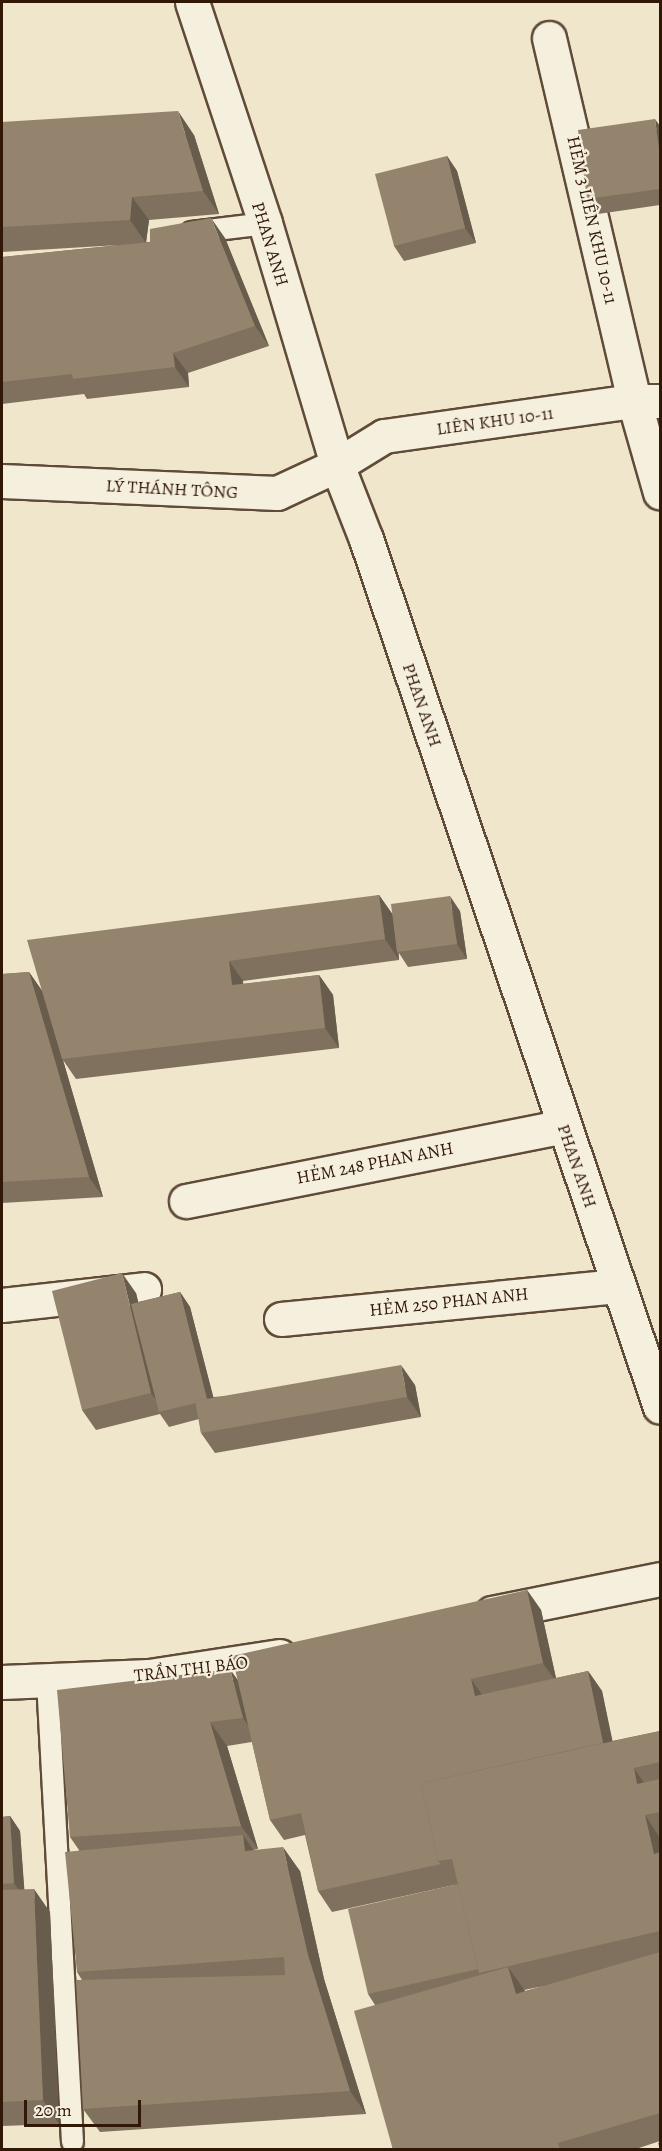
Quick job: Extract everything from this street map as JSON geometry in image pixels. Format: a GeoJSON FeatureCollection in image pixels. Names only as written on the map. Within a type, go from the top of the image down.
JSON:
{"type":"FeatureCollection","features":[{"type":"Feature","properties":{"kind":"street","name":"PHAN ANH"},"geometry":{"type":"LineString","coordinates":[[192,2],[265,223],[337,465],[366,538],[617,1286],[660,1407]]}},
{"type":"Feature","properties":{"kind":"street","name":"HẺM 3 LIÊN KHU 10-11"},"geometry":{"type":"LineString","coordinates":[[549,38],[647,401],[660,492]]}},
{"type":"Feature","properties":{"kind":"street","name":"LIÊN KHU 10-11"},"geometry":{"type":"LineString","coordinates":[[337,465],[384,436],[647,401]]}},
{"type":"Feature","properties":{"kind":"street","name":"LÝ THÁNH TÔNG"},"geometry":{"type":"LineString","coordinates":[[2,481],[277,493],[337,465]]}},
{"type":"Feature","properties":{"kind":"street","name":"HẺM 248 PHAN ANH"},"geometry":{"type":"LineString","coordinates":[[186,1201],[564,1126]]}},
{"type":"Feature","properties":{"kind":"street","name":"HẺM 250 PHAN ANH"},"geometry":{"type":"LineString","coordinates":[[280,1319],[617,1286]]}},
{"type":"Feature","properties":{"kind":"street"},"geometry":{"type":"LineString","coordinates":[[2,1305],[144,1289]]}},
{"type":"Feature","properties":{"kind":"street"},"geometry":{"type":"LineString","coordinates":[[464,1619],[660,1579]]}},
{"type":"Feature","properties":{"kind":"street","name":"TRẦN THỊ BÁO"},"geometry":{"type":"LineString","coordinates":[[2,1682],[149,1676],[313,1649]]}},
{"type":"Feature","properties":{"kind":"lane"},"geometry":{"type":"LineString","coordinates":[[177,234],[265,223]]}},
{"type":"Feature","properties":{"kind":"lane"},"geometry":{"type":"LineString","coordinates":[[47,1680],[72,2141]]}},
{"type":"Feature","properties":{"kind":"building"},"geometry":{"type":"Polygon","coordinates":[[[178,111],[203,191],[132,197],[130,220],[2,227],[2,122],[178,111]]]}},
{"type":"Feature","properties":{"kind":"building"},"geometry":{"type":"Polygon","coordinates":[[[655,119],[660,156],[660,189],[587,199],[578,130],[655,119]]]}},
{"type":"Feature","properties":{"kind":"building"},"geometry":{"type":"Polygon","coordinates":[[[447,156],[465,228],[394,246],[375,174],[447,156]]]}},
{"type":"Feature","properties":{"kind":"building"},"geometry":{"type":"Polygon","coordinates":[[[211,218],[255,326],[173,353],[175,367],[73,379],[72,374],[2,382],[2,257],[150,242],[150,229],[211,218]]]}},
{"type":"Feature","properties":{"kind":"building"},"geometry":{"type":"Polygon","coordinates":[[[379,895],[385,939],[229,961],[232,985],[319,975],[325,1028],[62,1059],[27,940],[379,895]]]}},
{"type":"Feature","properties":{"kind":"building"},"geometry":{"type":"Polygon","coordinates":[[[450,896],[457,944],[397,952],[391,904],[450,896]]]}},
{"type":"Feature","properties":{"kind":"building"},"geometry":{"type":"Polygon","coordinates":[[[29,972],[89,1177],[2,1182],[2,974],[29,972]]]}},
{"type":"Feature","properties":{"kind":"building"},"geometry":{"type":"Polygon","coordinates":[[[122,1273],[151,1393],[82,1410],[52,1291],[122,1273]]]}},
{"type":"Feature","properties":{"kind":"building"},"geometry":{"type":"Polygon","coordinates":[[[180,1292],[207,1399],[159,1412],[131,1304],[180,1292]]]}},
{"type":"Feature","properties":{"kind":"building"},"geometry":{"type":"Polygon","coordinates":[[[401,1365],[407,1397],[201,1433],[195,1401],[401,1365]]]}},
{"type":"Feature","properties":{"kind":"building"},"geometry":{"type":"Polygon","coordinates":[[[527,1590],[543,1663],[471,1679],[475,1696],[588,1671],[603,1743],[421,1783],[438,1861],[441,1864],[318,1891],[301,1813],[270,1820],[232,1656],[527,1590]]]}},
{"type":"Feature","properties":{"kind":"building"},"geometry":{"type":"Polygon","coordinates":[[[230,1669],[243,1718],[210,1722],[241,1826],[70,1837],[57,1690],[230,1669]]]}},
{"type":"Feature","properties":{"kind":"building"},"geometry":{"type":"Polygon","coordinates":[[[660,1731],[660,1762],[634,1768],[637,1784],[660,1779],[660,1812],[645,1815],[654,1854],[660,1852],[660,1931],[479,1973],[452,1859],[438,1861],[421,1783],[660,1731]]]}},
{"type":"Feature","properties":{"kind":"building"},"geometry":{"type":"Polygon","coordinates":[[[10,1816],[14,1883],[2,1884],[2,1817],[10,1816]]]}},
{"type":"Feature","properties":{"kind":"building"},"geometry":{"type":"Polygon","coordinates":[[[243,1835],[245,1851],[283,1847],[308,1955],[350,2091],[83,2109],[76,1980],[285,1975],[284,1957],[77,1972],[65,1852],[243,1835]]]}},
{"type":"Feature","properties":{"kind":"building"},"geometry":{"type":"Polygon","coordinates":[[[458,1884],[478,1969],[368,1994],[348,1909],[458,1884]]]}},
{"type":"Feature","properties":{"kind":"building"},"geometry":{"type":"Polygon","coordinates":[[[34,1889],[43,2100],[2,2102],[2,1890],[34,1889]]]}},
{"type":"Feature","properties":{"kind":"building"},"geometry":{"type":"Polygon","coordinates":[[[660,1952],[660,2113],[558,2143],[560,2150],[393,2150],[354,2011],[508,1967],[516,1994],[660,1952]]]}}]}
